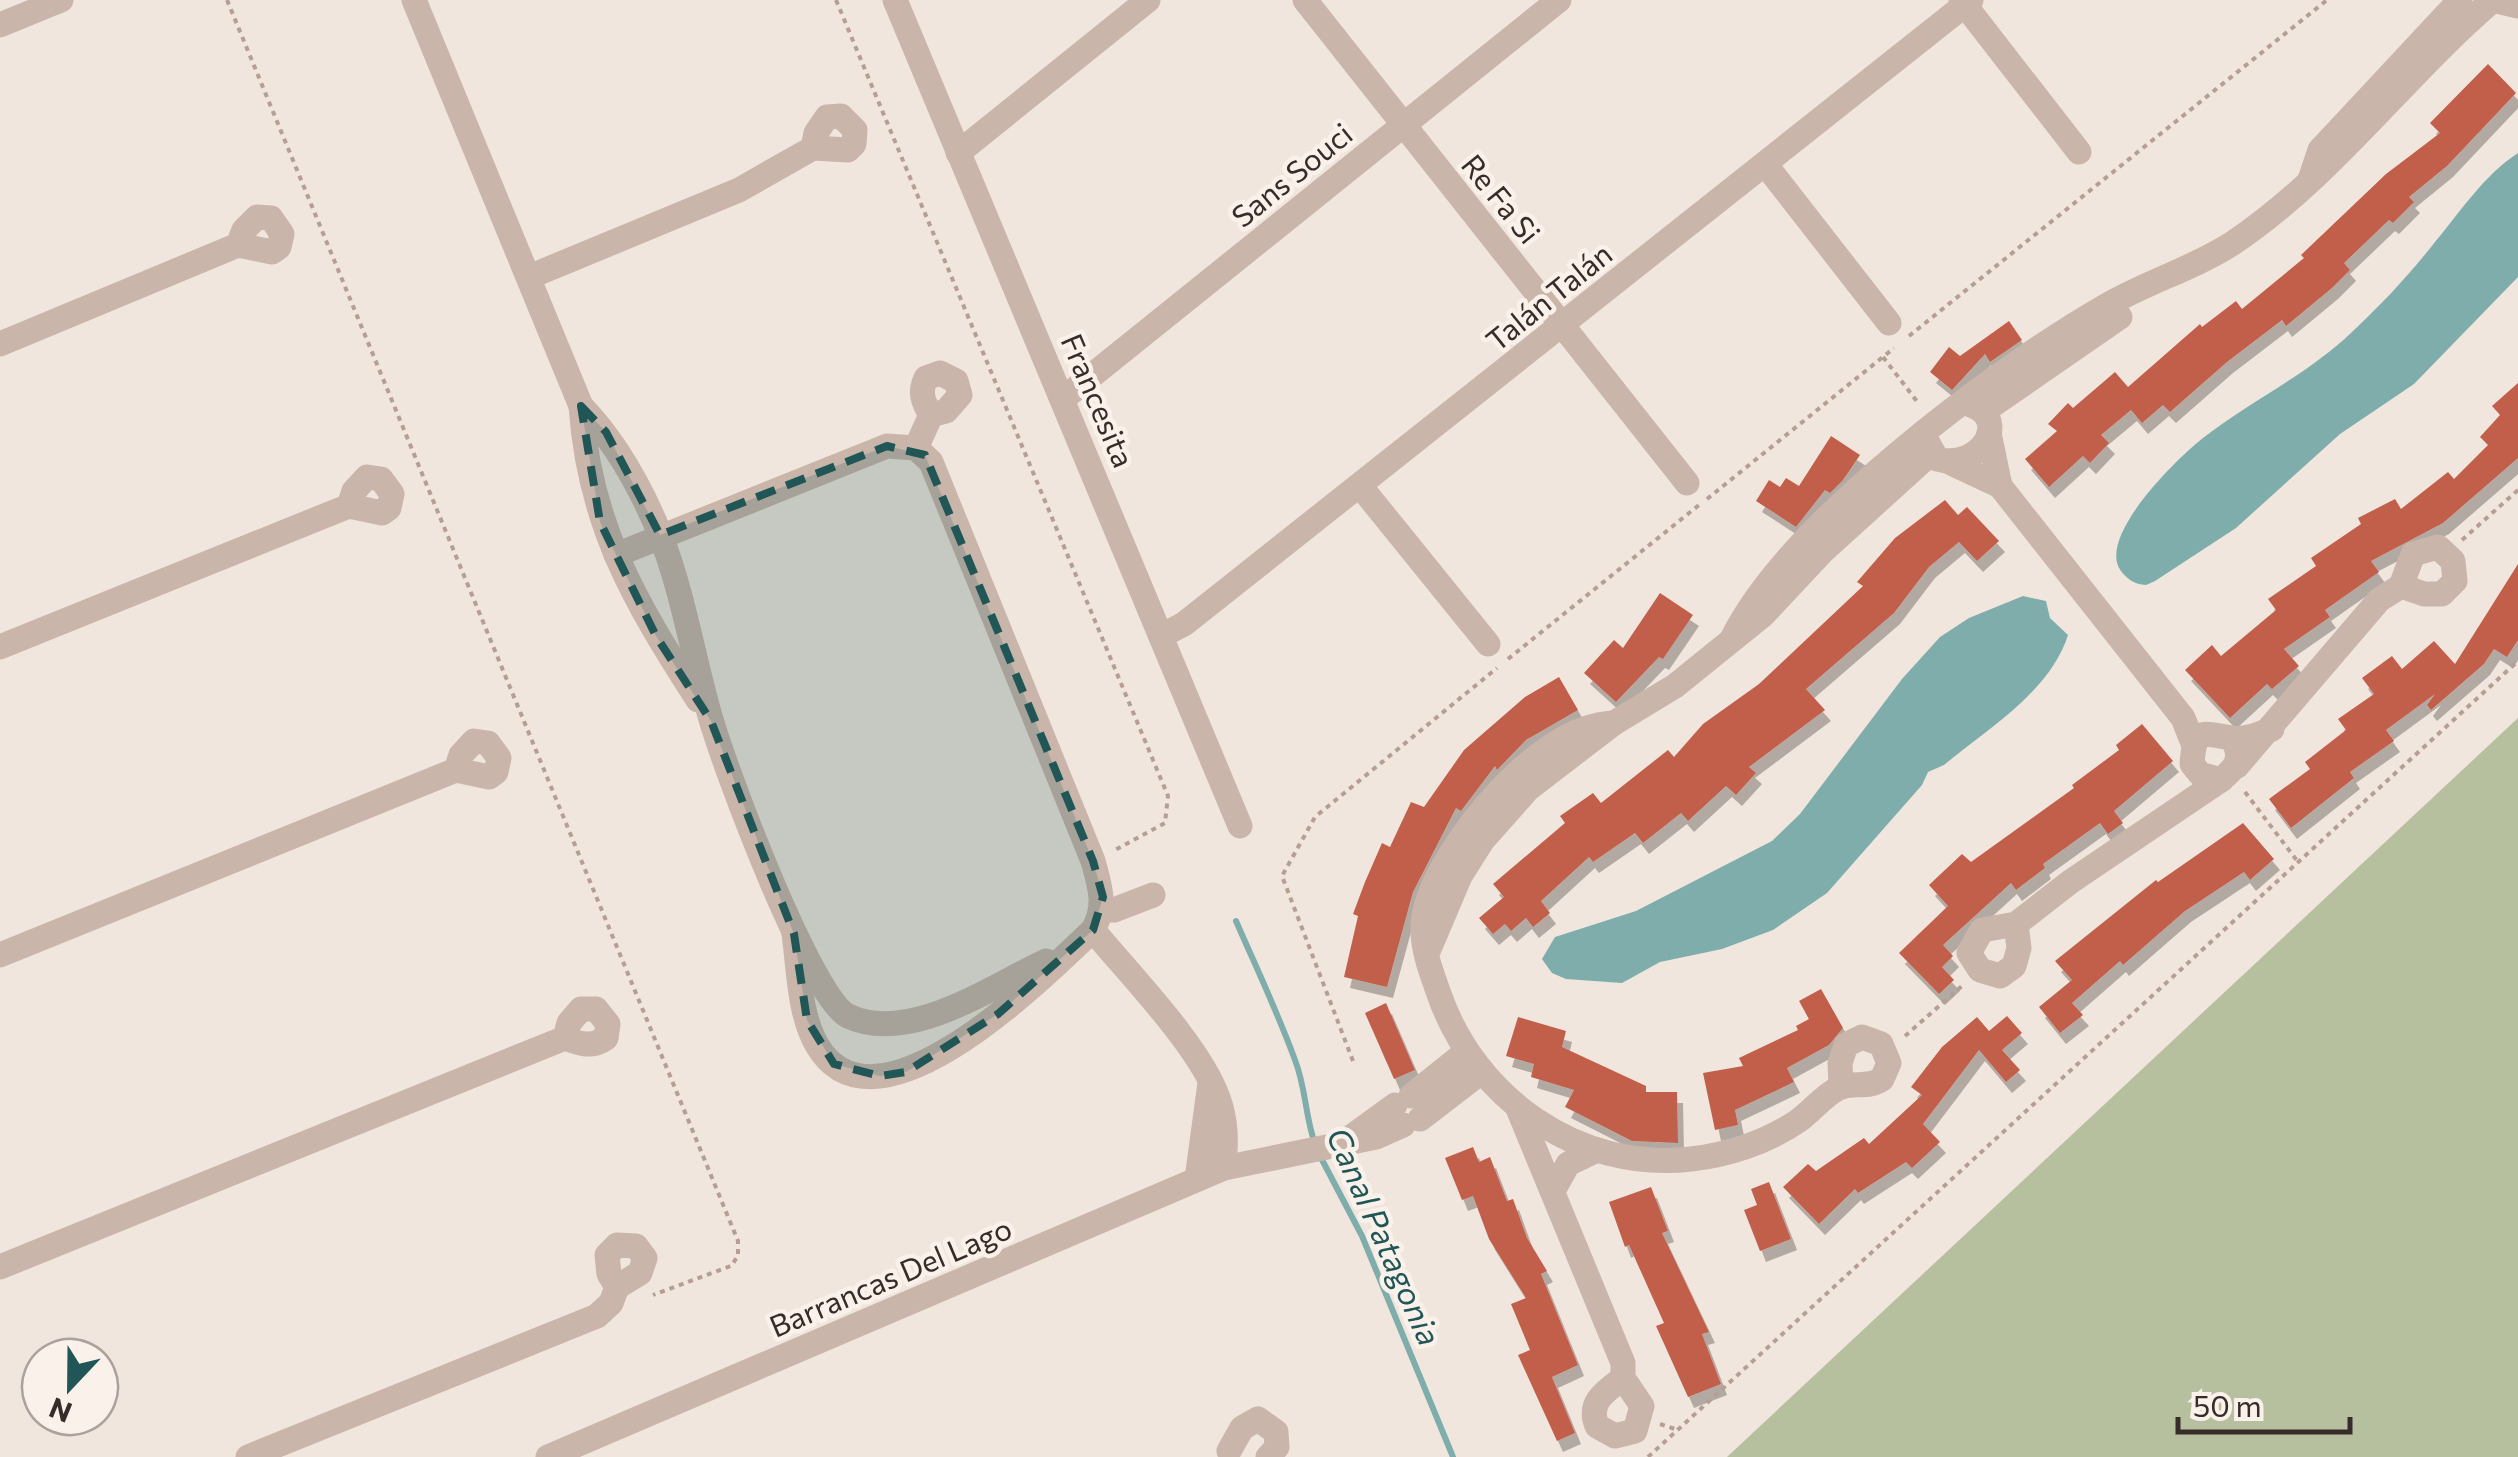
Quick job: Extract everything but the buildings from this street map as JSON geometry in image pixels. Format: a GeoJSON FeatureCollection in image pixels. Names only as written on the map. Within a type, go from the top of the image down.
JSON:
{"type":"FeatureCollection","features":[{"type":"Feature","properties":{"kind":"street"},"geometry":{"type":"LineString","coordinates":[[0,25],[61,0]]}},
{"type":"Feature","properties":{"kind":"street","name":"Francesita"},"geometry":{"type":"LineString","coordinates":[[894,0],[1064,398],[1240,826]]}},
{"type":"Feature","properties":{"kind":"street"},"geometry":{"type":"LineString","coordinates":[[958,152],[1148,0]]}},
{"type":"Feature","properties":{"kind":"street","name":"Re Fa Si"},"geometry":{"type":"LineString","coordinates":[[1305,0],[1687,482]]}},
{"type":"Feature","properties":{"kind":"street","name":"Sans Souci"},"geometry":{"type":"LineString","coordinates":[[1064,398],[1559,0]]}},
{"type":"Feature","properties":{"kind":"street"},"geometry":{"type":"LineString","coordinates":[[2310,180],[2320,150],[2460,0]]}},
{"type":"Feature","properties":{"kind":"street"},"geometry":{"type":"LineString","coordinates":[[1966,2],[2078,152]]}},
{"type":"Feature","properties":{"kind":"street","name":"Talán Talán"},"geometry":{"type":"LineString","coordinates":[[1161,636],[1184,624],[1361,487],[1966,2]]}},
{"type":"Feature","properties":{"kind":"street"},"geometry":{"type":"LineString","coordinates":[[423,3],[581,406],[591,489],[616,555],[656,636],[711,721]]}},
{"type":"Feature","properties":{"kind":"street"},"geometry":{"type":"LineString","coordinates":[[1841,1086],[1841,1052],[1853,1039],[1872,1039],[1887,1052],[1889,1063],[1882,1079],[1864,1086],[1841,1086],[1796,1122],[1714,1156],[1637,1159],[1597,1150],[1520,1110],[1473,1062],[1444,1010],[1427,953],[1460,876],[1501,818],[1528,789],[1614,723],[1676,686],[1734,636],[1749,605],[1844,504],[1979,416],[2104,306],[2198,264],[2234,242],[2339,158],[2449,37],[2511,5]]}},
{"type":"Feature","properties":{"kind":"street"},"geometry":{"type":"LineString","coordinates":[[529,277],[739,190],[814,148]]}},
{"type":"Feature","properties":{"kind":"street"},"geometry":{"type":"LineString","coordinates":[[1764,164],[1889,322]]}},
{"type":"Feature","properties":{"kind":"street"},"geometry":{"type":"LineString","coordinates":[[0,344],[238,245]]}},
{"type":"Feature","properties":{"kind":"street"},"geometry":{"type":"LineString","coordinates":[[581,406],[606,432],[660,535],[711,721],[794,934],[833,1006],[849,1016],[875,1022],[913,1020],[1072,948]]}},
{"type":"Feature","properties":{"kind":"street"},"geometry":{"type":"LineString","coordinates":[[916,448],[932,415]]}},
{"type":"Feature","properties":{"kind":"street"},"geometry":{"type":"LineString","coordinates":[[1936,442],[1975,456],[1979,416]]}},
{"type":"Feature","properties":{"kind":"street"},"geometry":{"type":"LineString","coordinates":[[1979,416],[2000,486]]}},
{"type":"Feature","properties":{"kind":"street"},"geometry":{"type":"LineString","coordinates":[[1936,442],[2000,486],[2207,744],[2240,752],[2229,773]]}},
{"type":"Feature","properties":{"kind":"street"},"geometry":{"type":"LineString","coordinates":[[616,555],[887,446],[916,448],[932,462],[1093,861],[1103,897],[1097,920]]}},
{"type":"Feature","properties":{"kind":"street"},"geometry":{"type":"LineString","coordinates":[[1361,487],[1488,644]]}},
{"type":"Feature","properties":{"kind":"street"},"geometry":{"type":"LineString","coordinates":[[0,647],[348,506]]}},
{"type":"Feature","properties":{"kind":"street"},"geometry":{"type":"LineString","coordinates":[[1980,970],[1969,952],[1975,936],[1992,927],[2016,924],[2229,773],[2272,729],[2372,608],[2401,586],[2414,554],[2429,546],[2447,552],[2456,570],[2450,589],[2434,596],[2401,586]]}},
{"type":"Feature","properties":{"kind":"street"},"geometry":{"type":"LineString","coordinates":[[2207,744],[2272,729]]}},
{"type":"Feature","properties":{"kind":"street"},"geometry":{"type":"LineString","coordinates":[[2207,744],[2200,774],[2229,773]]}},
{"type":"Feature","properties":{"kind":"street"},"geometry":{"type":"LineString","coordinates":[[2181,805],[2207,744]]}},
{"type":"Feature","properties":{"kind":"street"},"geometry":{"type":"LineString","coordinates":[[0,954],[456,770]]}},
{"type":"Feature","properties":{"kind":"street"},"geometry":{"type":"LineString","coordinates":[[794,934],[806,1020],[818,1048],[834,1064],[880,1076],[906,1072],[965,1038],[1072,948],[1097,920],[1153,895]]}},
{"type":"Feature","properties":{"kind":"street"},"geometry":{"type":"LineString","coordinates":[[1097,920],[1201,1065],[1218,1095],[1227,1132],[1224,1168]]}},
{"type":"Feature","properties":{"kind":"street"},"geometry":{"type":"LineString","coordinates":[[0,1267],[565,1038]]}},
{"type":"Feature","properties":{"kind":"street","name":"Barrancas Del Lago"},"geometry":{"type":"LineString","coordinates":[[548,1457],[1198,1178],[1269,1157],[1339,1146],[1407,1111],[1473,1062]]}},
{"type":"Feature","properties":{"kind":"street"},"geometry":{"type":"LineString","coordinates":[[1198,1178],[1210,1083]]}},
{"type":"Feature","properties":{"kind":"street"},"geometry":{"type":"LineString","coordinates":[[1520,1110],[1622,1363],[1623,1378]]}},
{"type":"Feature","properties":{"kind":"street"},"geometry":{"type":"LineString","coordinates":[[1553,1191],[1568,1164],[1597,1150]]}},
{"type":"Feature","properties":{"kind":"street"},"geometry":{"type":"LineString","coordinates":[[248,1457],[597,1316],[610,1304],[617,1287]]}},
{"type":"Feature","properties":{"kind":"street"},"geometry":{"type":"LineString","coordinates":[[1230,1455],[1242,1428],[1258,1418],[1276,1432],[1277,1448],[1268,1457]]}},
{"type":"Feature","properties":{"kind":"path"},"geometry":{"type":"LineString","coordinates":[[227,0],[738,1241],[738,1256],[731,1266],[647,1297]]}},
{"type":"Feature","properties":{"kind":"path"},"geometry":{"type":"LineString","coordinates":[[836,0],[1168,796],[1165,823],[1159,830],[1093,861]]}},
{"type":"Feature","properties":{"kind":"path"},"geometry":{"type":"LineString","coordinates":[[1353,1060],[1282,876],[1315,817],[2327,0]]}},
{"type":"Feature","properties":{"kind":"path"},"geometry":{"type":"LineString","coordinates":[[1883,357],[1936,442]]}},
{"type":"Feature","properties":{"kind":"path"},"geometry":{"type":"LineString","coordinates":[[2447,552],[2518,490]]}},
{"type":"Feature","properties":{"kind":"path"},"geometry":{"type":"LineString","coordinates":[[1648,1457],[2518,661]]}},
{"type":"Feature","properties":{"kind":"path"},"geometry":{"type":"LineString","coordinates":[[2229,773],[2298,862]]}},
{"type":"Feature","properties":{"kind":"path"},"geometry":{"type":"LineString","coordinates":[[1887,1052],[1980,970]]}},
{"type":"Feature","properties":{"kind":"highlighted area"},"geometry":{"type":"Polygon","coordinates":[[[581,406],[606,432],[660,535],[887,446],[925,455],[1093,861],[1103,897],[1093,930],[998,1014],[906,1072],[880,1076],[834,1064],[807,1020],[794,934],[711,721],[656,636],[600,522],[581,406]]]}},
{"type":"Feature","properties":{"kind":"green space"},"geometry":{"type":"Polygon","coordinates":[[[2518,718],[2518,1457],[1727,1457],[2518,718]]]}},
{"type":"Feature","properties":{"kind":"water"},"geometry":{"type":"Polygon","coordinates":[[[2518,153],[2518,277],[2414,384],[2340,434],[2236,528],[2155,581],[2146,585],[2126,577],[2116,557],[2119,539],[2142,500],[2175,463],[2203,438],[2317,361],[2352,332],[2406,277],[2483,183],[2518,153]]]}},
{"type":"Feature","properties":{"kind":"water"},"geometry":{"type":"Polygon","coordinates":[[[2023,596],[2046,601],[2050,618],[2068,635],[2047,674],[1997,723],[1944,765],[1928,772],[1922,785],[1827,893],[1773,930],[1722,949],[1660,962],[1622,983],[1566,979],[1552,973],[1542,959],[1555,937],[1636,911],[1772,841],[1800,814],[1902,679],[1940,637],[1969,618],[2023,596]]]}},
{"type":"Feature","properties":{"kind":"waterway","name":"Canal Patagonia"},"geometry":{"type":"LineString","coordinates":[[1236,921],[1295,1060],[1315,1144]]}},
{"type":"Feature","properties":{"kind":"waterway","name":"Canal Patagonia"},"geometry":{"type":"LineString","coordinates":[[1320,1156],[1362,1236],[1453,1457]]}}]}
